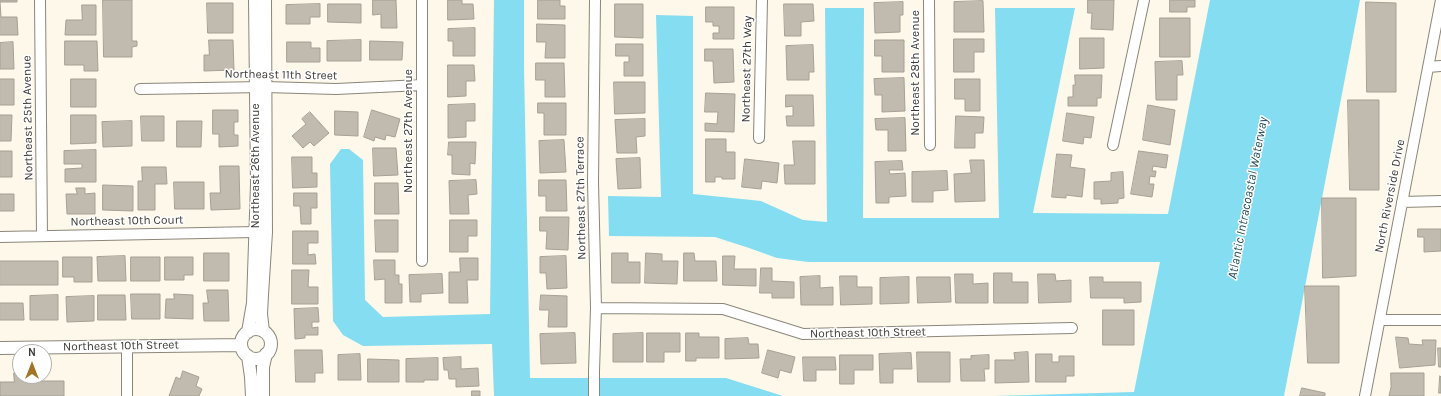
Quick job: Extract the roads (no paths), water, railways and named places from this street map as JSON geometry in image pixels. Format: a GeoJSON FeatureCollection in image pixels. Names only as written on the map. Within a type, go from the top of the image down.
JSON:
{"type":"FeatureCollection","features":[{"type":"Feature","properties":{"kind":"street","name":"Northeast 25th Avenue"},"geometry":{"type":"LineString","coordinates":[[40,0],[42,236]]}},
{"type":"Feature","properties":{"kind":"street","name":"Northeast 26th Avenue"},"geometry":{"type":"LineString","coordinates":[[248,332],[261,232],[260,87],[255,0]]}},
{"type":"Feature","properties":{"kind":"street","name":"Northeast 26th Avenue"},"geometry":{"type":"LineString","coordinates":[[260,87],[265,0]]}},
{"type":"Feature","properties":{"kind":"street","name":"Northeast 27th Avenue"},"geometry":{"type":"LineString","coordinates":[[422,0],[422,261]]}},
{"type":"Feature","properties":{"kind":"street","name":"Northeast 27th Terrace"},"geometry":{"type":"LineString","coordinates":[[594,396],[596,308],[593,182],[595,0]]}},
{"type":"Feature","properties":{"kind":"street","name":"Northeast 27th Way"},"geometry":{"type":"LineString","coordinates":[[759,138],[762,0]]}},
{"type":"Feature","properties":{"kind":"street","name":"Northeast 28th Avenue"},"geometry":{"type":"LineString","coordinates":[[929,0],[930,145]]}},
{"type":"Feature","properties":{"kind":"street"},"geometry":{"type":"LineString","coordinates":[[1113,145],[1144,0]]}},
{"type":"Feature","properties":{"kind":"street","name":"North Riverside Drive"},"geometry":{"type":"LineString","coordinates":[[1365,396],[1441,0]]}},
{"type":"Feature","properties":{"kind":"street"},"geometry":{"type":"LineString","coordinates":[[1428,66],[1441,66]]}},
{"type":"Feature","properties":{"kind":"street","name":"Northeast 11th Street"},"geometry":{"type":"LineString","coordinates":[[140,88],[260,87],[336,89],[422,85]]}},
{"type":"Feature","properties":{"kind":"street"},"geometry":{"type":"LineString","coordinates":[[1402,202],[1441,201]]}},
{"type":"Feature","properties":{"kind":"street","name":"Northeast 10th Court"},"geometry":{"type":"LineString","coordinates":[[0,237],[261,232]]}},
{"type":"Feature","properties":{"kind":"street"},"geometry":{"type":"LineString","coordinates":[[261,232],[261,314],[263,331],[270,339],[270,350],[262,358],[257,359],[248,356],[242,349],[241,345],[243,337],[248,332],[253,330],[263,331]]}},
{"type":"Feature","properties":{"kind":"street","name":"Northeast 10th Street"},"geometry":{"type":"LineString","coordinates":[[596,308],[723,309],[803,334],[1072,328]]}},
{"type":"Feature","properties":{"kind":"street"},"geometry":{"type":"LineString","coordinates":[[1380,320],[1441,320]]}},
{"type":"Feature","properties":{"kind":"street","name":"Northeast 10th Street"},"geometry":{"type":"LineString","coordinates":[[0,348],[241,345]]}},
{"type":"Feature","properties":{"kind":"street"},"geometry":{"type":"LineString","coordinates":[[127,346],[127,396]]}},
{"type":"Feature","properties":{"kind":"street"},"geometry":{"type":"LineString","coordinates":[[263,396],[266,354]]}},
{"type":"Feature","properties":{"kind":"street"},"geometry":{"type":"LineString","coordinates":[[248,356],[252,396]]}},
{"type":"Feature","properties":{"kind":"water"},"geometry":{"type":"Polygon","coordinates":[[[494,0],[524,0],[530,378],[726,378],[783,396],[494,396],[492,344],[363,346],[343,335],[333,321],[330,164],[341,149],[349,149],[363,160],[365,300],[383,317],[490,314],[494,0]]]}},
{"type":"Feature","properties":{"kind":"water","name":"Atlantic Intracoastal Waterway"},"geometry":{"type":"Polygon","coordinates":[[[1210,0],[1360,0],[1284,396],[994,396],[1134,392],[1160,262],[808,262],[777,258],[715,237],[609,236],[608,196],[661,197],[656,15],[693,16],[693,194],[761,201],[803,220],[827,222],[825,8],[864,8],[863,218],[999,218],[995,8],[1075,8],[1033,213],[1168,214],[1210,0]]]}}]}
